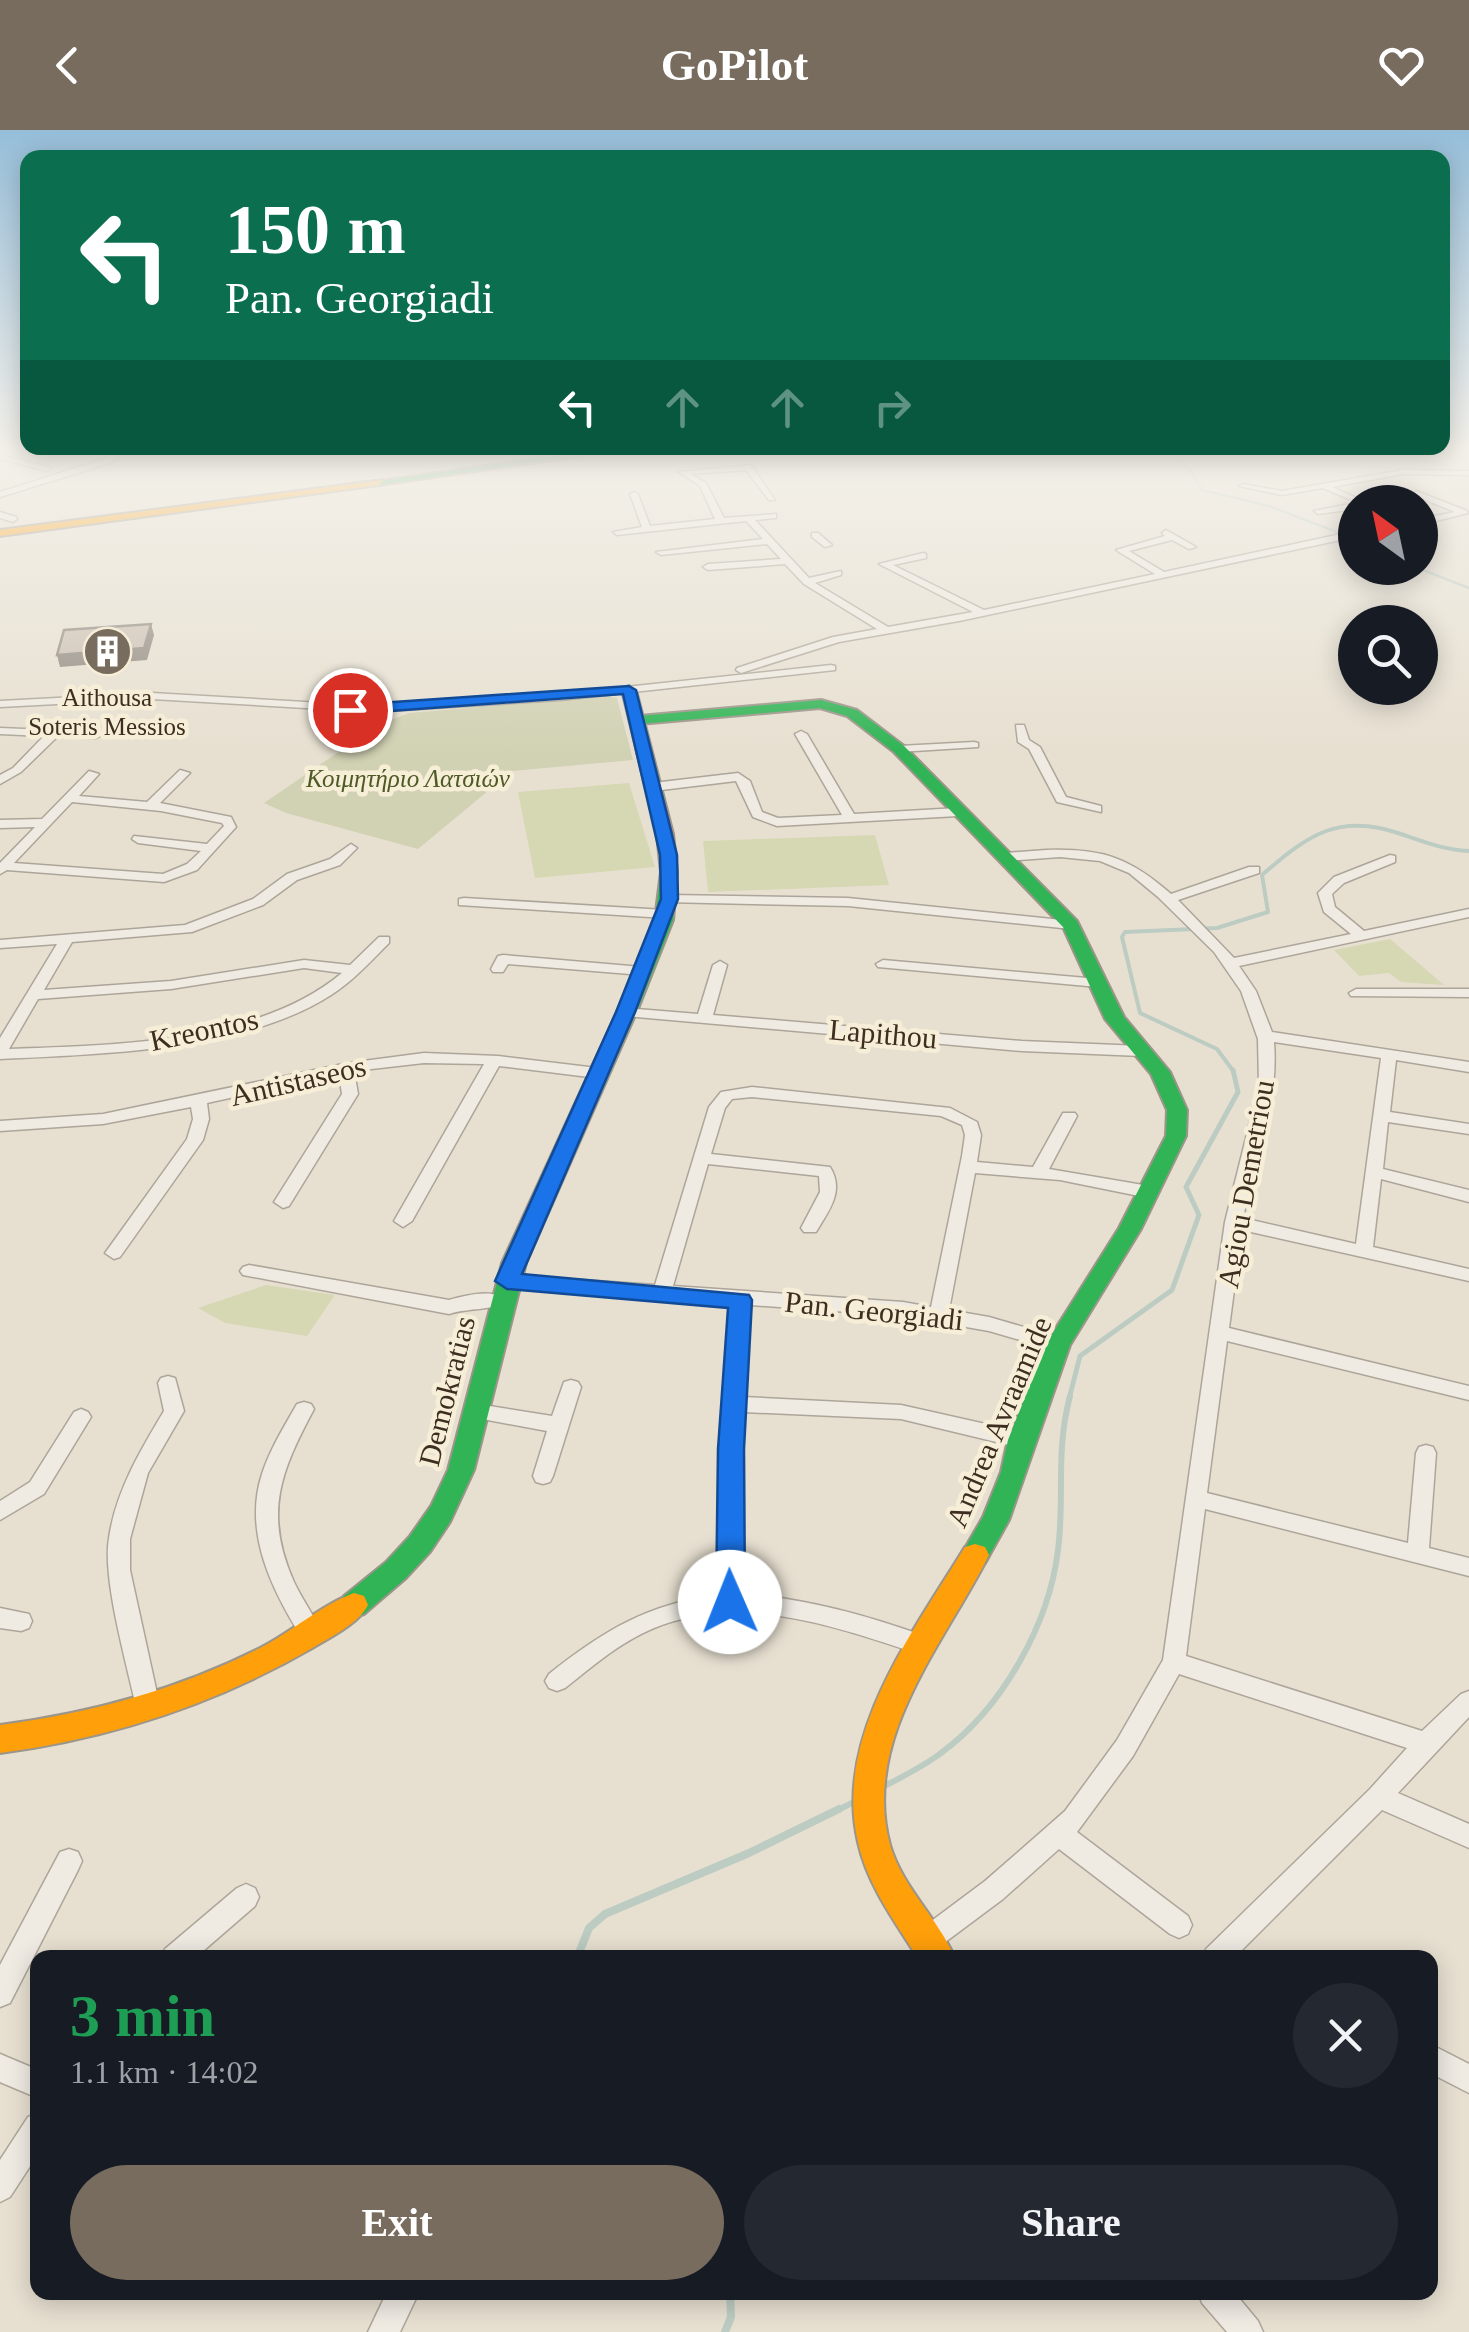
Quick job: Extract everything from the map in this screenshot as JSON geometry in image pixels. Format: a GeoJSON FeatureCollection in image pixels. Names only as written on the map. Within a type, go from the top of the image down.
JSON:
{"type":"FeatureCollection","features":[{"type":"Feature","properties":{"kind":"street"},"geometry":{"type":"LineString","coordinates":[[661,552],[703,548]]}},
{"type":"Feature","properties":{"kind":"street"},"geometry":{"type":"LineString","coordinates":[[775,548],[807,582],[886,630]]}},
{"type":"Feature","properties":{"kind":"street"},"geometry":{"type":"LineString","coordinates":[[1130,548],[1121,550],[1164,576]]}},
{"type":"Feature","properties":{"kind":"street"},"geometry":{"type":"LineString","coordinates":[[735,677],[741,670],[810,646],[1292,548]]}},
{"type":"Feature","properties":{"kind":"street"},"geometry":{"type":"LineString","coordinates":[[923,556],[884,564],[982,613]]}},
{"type":"Feature","properties":{"kind":"street"},"geometry":{"type":"LineString","coordinates":[[708,567],[788,561]]}},
{"type":"Feature","properties":{"kind":"street"},"geometry":{"type":"LineString","coordinates":[[807,582],[838,574]]}},
{"type":"Feature","properties":{"kind":"street"},"geometry":{"type":"LineString","coordinates":[[0,704],[138,696],[374,710],[629,690],[831,668]]}},
{"type":"Feature","properties":{"kind":"street","name":"Demokratias"},"geometry":{"type":"LineString","coordinates":[[0,1739],[86,1728],[221,1676],[310,1631],[393,1575],[428,1534],[458,1478],[477,1411],[482,1364],[503,1291],[667,906],[668,855],[629,690]]}},
{"type":"Feature","properties":{"kind":"street","name":"Andrea Avraamide"},"geometry":{"type":"LineString","coordinates":[[639,720],[828,704],[848,710],[899,750],[1071,924],[1115,1019],[1166,1081],[1179,1119],[1176,1136],[1117,1254],[1058,1344],[1020,1440],[1014,1472],[995,1520],[922,1645],[882,1725],[868,1782],[868,1814],[887,1874],[933,1949]]}},
{"type":"Feature","properties":{"kind":"street"},"geometry":{"type":"LineString","coordinates":[[1020,726],[1024,742],[1034,747],[1061,799],[1098,809]]}},
{"type":"Feature","properties":{"kind":"street"},"geometry":{"type":"LineString","coordinates":[[0,731],[96,734]]}},
{"type":"Feature","properties":{"kind":"street"},"geometry":{"type":"LineString","coordinates":[[0,780],[17,770],[54,733]]}},
{"type":"Feature","properties":{"kind":"street"},"geometry":{"type":"LineString","coordinates":[[801,734],[851,818]]}},
{"type":"Feature","properties":{"kind":"street"},"geometry":{"type":"LineString","coordinates":[[899,750],[974,745]]}},
{"type":"Feature","properties":{"kind":"street"},"geometry":{"type":"LineString","coordinates":[[2,868],[94,774]]}},
{"type":"Feature","properties":{"kind":"street"},"geometry":{"type":"LineString","coordinates":[[150,806],[184,774]]}},
{"type":"Feature","properties":{"kind":"street"},"geometry":{"type":"LineString","coordinates":[[654,786],[738,777],[744,781],[755,812],[764,819],[788,822],[958,812]]}},
{"type":"Feature","properties":{"kind":"street"},"geometry":{"type":"LineString","coordinates":[[2,868],[164,878],[192,868],[228,830],[230,822],[150,806],[67,798]]}},
{"type":"Feature","properties":{"kind":"street"},"geometry":{"type":"LineString","coordinates":[[0,824],[42,823]]}},
{"type":"Feature","properties":{"kind":"street"},"geometry":{"type":"LineString","coordinates":[[138,839],[210,848]]}},
{"type":"Feature","properties":{"kind":"street"},"geometry":{"type":"LineString","coordinates":[[0,944],[187,929],[258,902],[292,877],[335,862],[351,848]]}},
{"type":"Feature","properties":{"kind":"street","name":"Agiou Demetriou"},"geometry":{"type":"LineString","coordinates":[[1006,857],[1070,854],[1114,860],[1135,870],[1232,963],[1250,993],[1266,1036],[1262,1128],[1242,1182],[1234,1222],[1174,1662]]}},
{"type":"Feature","properties":{"kind":"street"},"geometry":{"type":"LineString","coordinates":[[1362,936],[1328,909],[1325,893],[1339,880],[1390,860]]}},
{"type":"Feature","properties":{"kind":"street"},"geometry":{"type":"LineString","coordinates":[[1168,898],[1254,870]]}},
{"type":"Feature","properties":{"kind":"street"},"geometry":{"type":"LineString","coordinates":[[464,902],[667,906],[848,902],[1071,924]]}},
{"type":"Feature","properties":{"kind":"street"},"geometry":{"type":"LineString","coordinates":[[1232,963],[1469,913]]}},
{"type":"Feature","properties":{"kind":"street"},"geometry":{"type":"LineString","coordinates":[[1451,917],[1469,932]]}},
{"type":"Feature","properties":{"kind":"street"},"geometry":{"type":"LineString","coordinates":[[0,1052],[67,939]]}},
{"type":"Feature","properties":{"kind":"street","name":"Kreontos"},"geometry":{"type":"LineString","coordinates":[[0,1052],[126,1046],[221,1029],[309,1002],[353,970],[384,940]]}},
{"type":"Feature","properties":{"kind":"street"},"geometry":{"type":"LineString","coordinates":[[498,969],[503,959],[642,971]]}},
{"type":"Feature","properties":{"kind":"street"},"geometry":{"type":"LineString","coordinates":[[33,995],[171,985],[304,964],[353,970]]}},
{"type":"Feature","properties":{"kind":"street"},"geometry":{"type":"LineString","coordinates":[[882,964],[1098,983]]}},
{"type":"Feature","properties":{"kind":"street"},"geometry":{"type":"LineString","coordinates":[[704,1019],[720,965]]}},
{"type":"Feature","properties":{"kind":"street"},"geometry":{"type":"LineString","coordinates":[[1356,993],[1469,993]]}},
{"type":"Feature","properties":{"kind":"street","name":"Lapithou"},"geometry":{"type":"LineString","coordinates":[[625,1012],[1022,1046],[1141,1051]]}},
{"type":"Feature","properties":{"kind":"street"},"geometry":{"type":"LineString","coordinates":[[1266,1036],[1469,1067]]}},
{"type":"Feature","properties":{"kind":"street"},"geometry":{"type":"LineString","coordinates":[[1364,1250],[1389,1054]]}},
{"type":"Feature","properties":{"kind":"street","name":"Antistaseos"},"geometry":{"type":"LineString","coordinates":[[6,1126],[96,1122],[413,1058],[597,1074]]}},
{"type":"Feature","properties":{"kind":"street"},"geometry":{"type":"LineString","coordinates":[[404,1221],[493,1062]]}},
{"type":"Feature","properties":{"kind":"street"},"geometry":{"type":"LineString","coordinates":[[283,1202],[350,1094],[352,1086],[346,1069]]}},
{"type":"Feature","properties":{"kind":"street"},"geometry":{"type":"LineString","coordinates":[[661,1295],[716,1106],[727,1096],[752,1092],[944,1110],[962,1117],[973,1131],[940,1314]]}},
{"type":"Feature","properties":{"kind":"street"},"geometry":{"type":"LineString","coordinates":[[114,1253],[195,1140],[202,1119],[199,1102]]}},
{"type":"Feature","properties":{"kind":"street"},"geometry":{"type":"LineString","coordinates":[[1040,1172],[1069,1116]]}},
{"type":"Feature","properties":{"kind":"street"},"geometry":{"type":"LineString","coordinates":[[1384,1116],[1469,1130]]}},
{"type":"Feature","properties":{"kind":"street"},"geometry":{"type":"LineString","coordinates":[[0,1140],[6,1126]]}},
{"type":"Feature","properties":{"kind":"street"},"geometry":{"type":"LineString","coordinates":[[702,1158],[824,1171],[831,1179],[831,1188],[810,1228]]}},
{"type":"Feature","properties":{"kind":"street"},"geometry":{"type":"LineString","coordinates":[[968,1166],[1040,1172],[1148,1192]]}},
{"type":"Feature","properties":{"kind":"street"},"geometry":{"type":"LineString","coordinates":[[1374,1172],[1469,1196]]}},
{"type":"Feature","properties":{"kind":"street"},"geometry":{"type":"LineString","coordinates":[[1234,1222],[1469,1275]]}},
{"type":"Feature","properties":{"kind":"street","name":"Pan. Georgiadi"},"geometry":{"type":"LineString","coordinates":[[249,1270],[449,1307],[503,1291],[661,1295],[940,1314],[1058,1344]]}},
{"type":"Feature","properties":{"kind":"street"},"geometry":{"type":"LineString","coordinates":[[730,1602],[730,1492],[740,1300]]}},
{"type":"Feature","properties":{"kind":"street"},"geometry":{"type":"LineString","coordinates":[[1220,1334],[1469,1392]]}},
{"type":"Feature","properties":{"kind":"street"},"geometry":{"type":"LineString","coordinates":[[148,1707],[118,1554],[128,1497],[174,1411],[168,1383]]}},
{"type":"Feature","properties":{"kind":"street"},"geometry":{"type":"LineString","coordinates":[[543,1476],[571,1387]]}},
{"type":"Feature","properties":{"kind":"street"},"geometry":{"type":"LineString","coordinates":[[734,1404],[901,1412],[1020,1440]]}},
{"type":"Feature","properties":{"kind":"street"},"geometry":{"type":"LineString","coordinates":[[304,1410],[273,1471],[268,1508],[274,1563],[310,1631]]}},
{"type":"Feature","properties":{"kind":"street"},"geometry":{"type":"LineString","coordinates":[[477,1411],[558,1425]]}},
{"type":"Feature","properties":{"kind":"street"},"geometry":{"type":"LineString","coordinates":[[0,1512],[36,1488],[82,1417]]}},
{"type":"Feature","properties":{"kind":"street"},"geometry":{"type":"LineString","coordinates":[[1418,1554],[1426,1453]]}},
{"type":"Feature","properties":{"kind":"street"},"geometry":{"type":"LineString","coordinates":[[1199,1499],[1469,1566]]}},
{"type":"Feature","properties":{"kind":"street"},"geometry":{"type":"LineString","coordinates":[[558,1681],[601,1644],[629,1628],[678,1611],[730,1602],[804,1608],[922,1645]]}},
{"type":"Feature","properties":{"kind":"street"},"geometry":{"type":"LineString","coordinates":[[933,1949],[1060,1834],[1109,1774],[1174,1662],[1426,1743]]}},
{"type":"Feature","properties":{"kind":"street"},"geometry":{"type":"LineString","coordinates":[[1223,1950],[1380,1797],[1469,1701]]}},
{"type":"Feature","properties":{"kind":"street"},"geometry":{"type":"LineString","coordinates":[[1380,1797],[1469,1836]]}},
{"type":"Feature","properties":{"kind":"street"},"geometry":{"type":"LineString","coordinates":[[1060,1834],[1179,1925]]}},
{"type":"Feature","properties":{"kind":"street"},"geometry":{"type":"LineString","coordinates":[[0,1993],[69,1861]]}},
{"type":"Feature","properties":{"kind":"street"},"geometry":{"type":"LineString","coordinates":[[183,1950],[246,1897]]}},
{"type":"Feature","properties":{"kind":"street"},"geometry":{"type":"LineString","coordinates":[[1438,2062],[1469,2079]]}},
{"type":"Feature","properties":{"kind":"street"},"geometry":{"type":"LineString","coordinates":[[0,2068],[30,2081]]}},
{"type":"Feature","properties":{"kind":"street"},"geometry":{"type":"LineString","coordinates":[[0,2187],[30,2140]]}},
{"type":"Feature","properties":{"kind":"street"},"geometry":{"type":"LineString","coordinates":[[384,2332],[400,2300]]}},
{"type":"Feature","properties":{"kind":"street"},"geometry":{"type":"LineString","coordinates":[[1219,2300],[1247,2332]]}},
{"type":"Feature","properties":{"kind":"green space","name":"Κοιμητήριο Λατσιών"},"geometry":{"type":"Polygon","coordinates":[[[617,698],[633,760],[512,771],[418,849],[286,813],[264,803],[378,725],[409,713],[617,698]]]}},
{"type":"Feature","properties":{"kind":"green space"},"geometry":{"type":"Polygon","coordinates":[[[629,783],[655,867],[535,878],[518,792],[629,783]]]}},
{"type":"Feature","properties":{"kind":"green space"},"geometry":{"type":"Polygon","coordinates":[[[875,835],[889,885],[708,892],[703,841],[875,835]]]}},
{"type":"Feature","properties":{"kind":"green space"},"geometry":{"type":"Polygon","coordinates":[[[1390,939],[1444,985],[1401,982],[1389,973],[1359,976],[1334,950],[1390,939]]]}},
{"type":"Feature","properties":{"kind":"green space"},"geometry":{"type":"Polygon","coordinates":[[[266,1285],[335,1295],[307,1336],[225,1323],[198,1308],[266,1285]]]}},
{"type":"Feature","properties":{"kind":"building"},"geometry":{"type":"Polygon","coordinates":[[[151,624],[144,648],[57,655],[64,630],[151,624]]]}},
{"type":"Feature","properties":{"kind":"waterway"},"geometry":{"type":"LineString","coordinates":[[1438,576],[1469,588]]}},
{"type":"Feature","properties":{"kind":"waterway"},"geometry":{"type":"LineString","coordinates":[[1233,1071],[1217,1049],[1140,1013],[1122,937],[1125,932],[1217,928],[1268,912],[1262,875],[1310,839],[1342,827],[1379,828],[1469,851]]}},
{"type":"Feature","properties":{"kind":"waterway"},"geometry":{"type":"LineString","coordinates":[[1069,1399],[1080,1356],[1172,1290],[1199,1215],[1186,1187],[1238,1092],[1233,1071]]}},
{"type":"Feature","properties":{"kind":"waterway"},"geometry":{"type":"LineString","coordinates":[[881,1788],[941,1753],[984,1713],[1019,1663],[1033,1635],[1053,1578],[1058,1550],[1061,1456],[1070,1396]]}},
{"type":"Feature","properties":{"kind":"waterway"},"geometry":{"type":"LineString","coordinates":[[834,1812],[854,1802]]}},
{"type":"Feature","properties":{"kind":"waterway"},"geometry":{"type":"LineString","coordinates":[[580,1950],[589,1928],[605,1914],[749,1853],[839,1809]]}},
{"type":"Feature","properties":{"kind":"waterway"},"geometry":{"type":"LineString","coordinates":[[725,2332],[731,2317],[730,2300]]}},
{"type":"Feature","properties":{"kind":"traffic: fast"},"geometry":{"type":"LineString","coordinates":[[639,720],[821,704],[852,713],[899,749],[1071,925],[1115,1019],[1160,1072],[1177,1110],[1176,1136],[1130,1229],[1058,1344],[1021,1440],[1014,1472],[995,1520],[975,1555]]}},
{"type":"Feature","properties":{"kind":"traffic: fast"},"geometry":{"type":"LineString","coordinates":[[354,1605],[420,1544],[449,1498],[461,1470],[514,1263],[664,920],[669,872],[665,834]]}},
{"type":"Feature","properties":{"kind":"traffic: slow"},"geometry":{"type":"LineString","coordinates":[[933,1950],[894,1889],[874,1844],[868,1808],[871,1770],[896,1694],[975,1555]]}},
{"type":"Feature","properties":{"kind":"traffic: slow"},"geometry":{"type":"LineString","coordinates":[[0,1739],[94,1723],[186,1695],[273,1655],[354,1605]]}},
{"type":"Feature","properties":{"kind":"traffic: jam"},"geometry":{"type":"LineString","coordinates":[[629,690],[665,834]]}},
{"type":"Feature","properties":{"kind":"place","name":"Aithousa Soteris Messios"},"geometry":{"type":"Point","coordinates":[107,651]}},
{"type":"Feature","properties":{"kind":"route"},"geometry":{"type":"LineString","coordinates":[[350,710],[629,690],[668,855],[669,899],[625,1012],[507,1281],[740,1300],[731,1449],[730,1602]]}}]}
